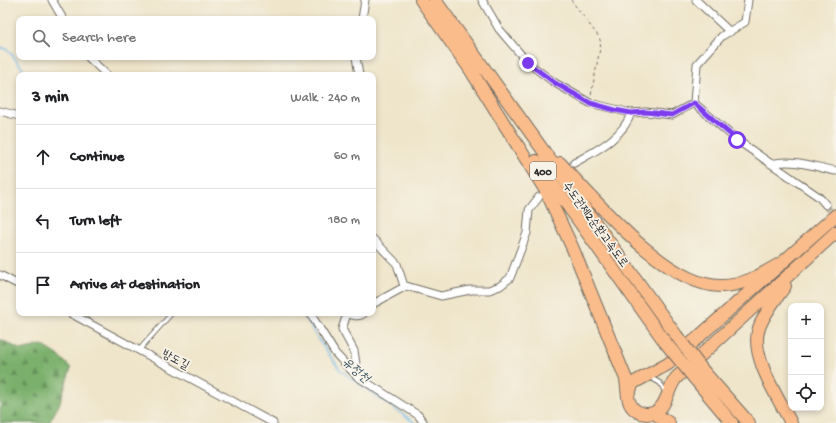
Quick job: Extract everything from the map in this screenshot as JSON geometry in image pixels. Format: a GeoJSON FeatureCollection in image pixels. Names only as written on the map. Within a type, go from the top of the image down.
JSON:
{"type":"FeatureCollection","features":[{"type":"Feature","properties":{"kind":"highway","name":"수도권제2순환고속도로"},"geometry":{"type":"LineString","coordinates":[[421,0],[473,64],[676,334],[700,376],[732,423]]}},
{"type":"Feature","properties":{"kind":"highway","name":"수도권제2순환고속도로"},"geometry":{"type":"LineString","coordinates":[[435,0],[473,64],[665,342],[749,423]]}},
{"type":"Feature","properties":{"kind":"highway"},"geometry":{"type":"LineString","coordinates":[[473,64],[557,160],[597,203],[645,248],[684,277],[708,285],[729,286],[752,279],[783,262]]}},
{"type":"Feature","properties":{"kind":"highway"},"geometry":{"type":"LineString","coordinates":[[473,64],[557,213],[626,379],[629,401],[636,411],[648,414],[659,410],[676,378],[836,232]]}},
{"type":"Feature","properties":{"kind":"highway"},"geometry":{"type":"LineString","coordinates":[[628,394],[633,383],[668,364],[836,215]]}},
{"type":"Feature","properties":{"kind":"highway"},"geometry":{"type":"LineString","coordinates":[[791,423],[762,365],[758,353],[757,336],[758,329],[766,314],[801,264]]}},
{"type":"Feature","properties":{"kind":"highway"},"geometry":{"type":"LineString","coordinates":[[654,413],[669,423]]}},
{"type":"Feature","properties":{"kind":"street"},"geometry":{"type":"LineString","coordinates":[[52,0],[61,16]]}},
{"type":"Feature","properties":{"kind":"street"},"geometry":{"type":"LineString","coordinates":[[363,16],[366,0]]}},
{"type":"Feature","properties":{"kind":"street"},"geometry":{"type":"LineString","coordinates":[[482,0],[500,29],[528,63],[555,83],[590,103],[631,113],[646,112],[672,115],[694,103]]}},
{"type":"Feature","properties":{"kind":"street"},"geometry":{"type":"LineString","coordinates":[[696,0],[730,32]]}},
{"type":"Feature","properties":{"kind":"street"},"geometry":{"type":"LineString","coordinates":[[694,103],[697,64],[722,36],[745,22],[748,0]]}},
{"type":"Feature","properties":{"kind":"street"},"geometry":{"type":"LineString","coordinates":[[91,60],[104,72]]}},
{"type":"Feature","properties":{"kind":"street"},"geometry":{"type":"LineString","coordinates":[[356,60],[358,72]]}},
{"type":"Feature","properties":{"kind":"street"},"geometry":{"type":"LineString","coordinates":[[694,103],[737,140],[820,197],[826,205]]}},
{"type":"Feature","properties":{"kind":"street"},"geometry":{"type":"LineString","coordinates":[[0,111],[16,115]]}},
{"type":"Feature","properties":{"kind":"street"},"geometry":{"type":"LineString","coordinates":[[574,163],[607,144],[628,123],[631,113]]}},
{"type":"Feature","properties":{"kind":"street"},"geometry":{"type":"LineString","coordinates":[[772,164],[781,161],[797,162],[836,171]]}},
{"type":"Feature","properties":{"kind":"street"},"geometry":{"type":"LineString","coordinates":[[376,302],[404,286],[418,288],[436,296],[441,296],[470,290],[489,290],[500,286],[510,278],[527,233],[529,210],[539,197]]}},
{"type":"Feature","properties":{"kind":"street"},"geometry":{"type":"LineString","coordinates":[[376,243],[397,264],[402,275],[404,286]]}},
{"type":"Feature","properties":{"kind":"street"},"geometry":{"type":"LineString","coordinates":[[0,275],[16,283]]}},
{"type":"Feature","properties":{"kind":"street","name":"방도길"},"geometry":{"type":"LineString","coordinates":[[76,316],[273,423]]}},
{"type":"Feature","properties":{"kind":"street"},"geometry":{"type":"LineString","coordinates":[[312,316],[335,353],[358,376],[418,415],[424,423]]}},
{"type":"Feature","properties":{"kind":"street"},"geometry":{"type":"LineString","coordinates":[[345,316],[342,329],[354,351],[358,376]]}},
{"type":"Feature","properties":{"kind":"lane"},"geometry":{"type":"LineString","coordinates":[[138,350],[169,316]]}},
{"type":"Feature","properties":{"kind":"lane"},"geometry":{"type":"LineString","coordinates":[[643,377],[650,377],[660,383],[665,394],[665,400]]}},
{"type":"Feature","properties":{"kind":"path"},"geometry":{"type":"LineString","coordinates":[[571,0],[599,37],[601,43],[590,103]]}},
{"type":"Feature","properties":{"kind":"green space"},"geometry":{"type":"Polygon","coordinates":[[[0,339],[21,350],[42,345],[58,355],[71,368],[59,405],[49,423],[0,423],[0,339]]]}},
{"type":"Feature","properties":{"kind":"waterway","name":"유정천"},"geometry":{"type":"LineString","coordinates":[[0,47],[8,50],[16,60]]}},
{"type":"Feature","properties":{"kind":"waterway","name":"유정천"},"geometry":{"type":"LineString","coordinates":[[16,60],[26,72]]}},
{"type":"Feature","properties":{"kind":"waterway","name":"유정천"},"geometry":{"type":"LineString","coordinates":[[305,316],[318,339],[341,371],[415,423]]}},
{"type":"Feature","properties":{"kind":"tunnel"},"geometry":{"type":"LineString","coordinates":[[826,205],[836,220]]}},
{"type":"Feature","properties":{"kind":"route"},"geometry":{"type":"LineString","coordinates":[[528,63],[555,83],[590,103],[615,110],[631,113],[646,112],[672,115],[694,103],[737,140]]}}]}
